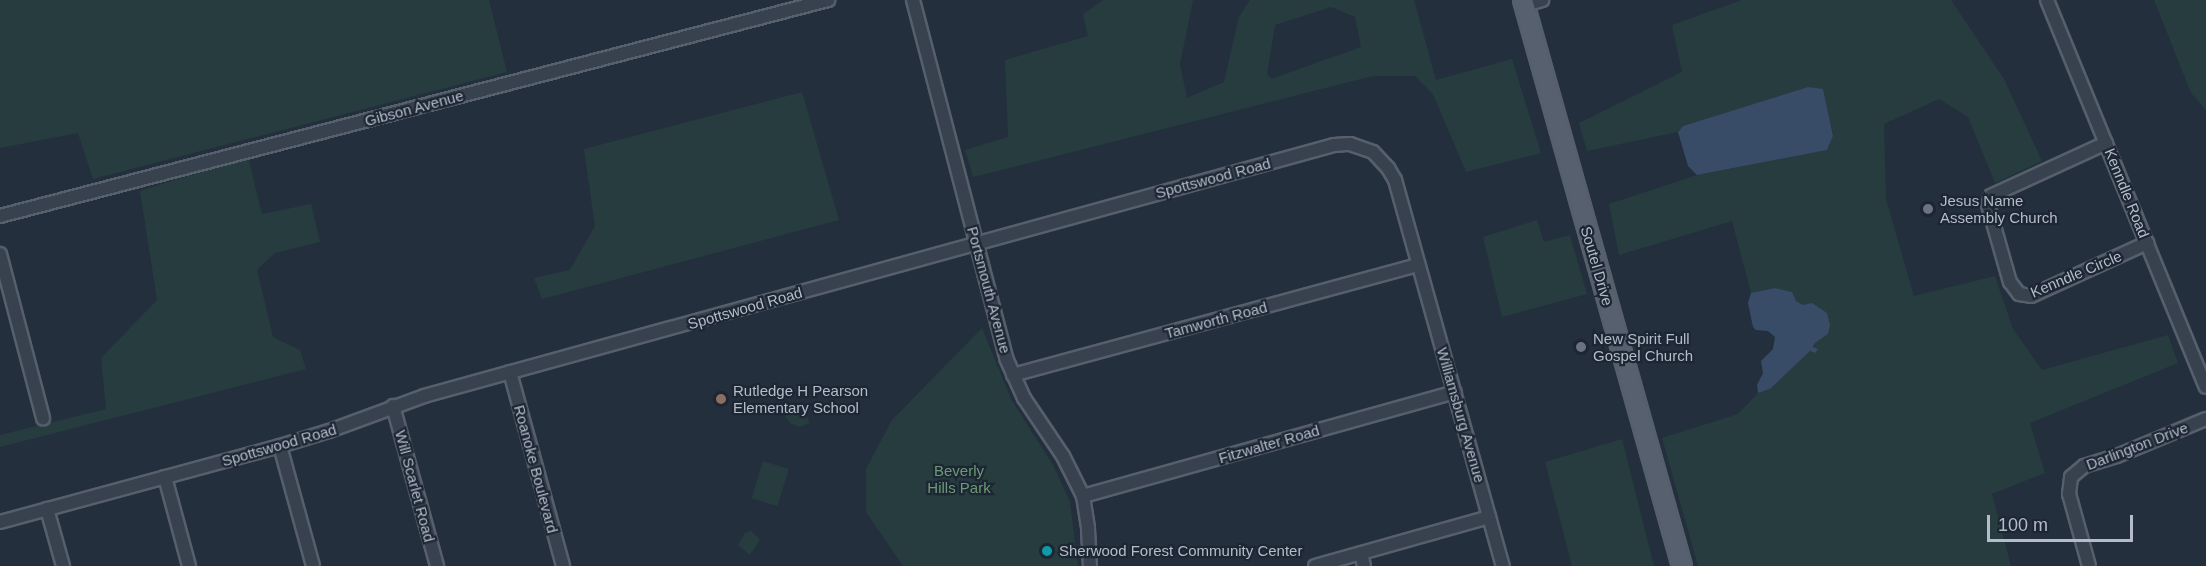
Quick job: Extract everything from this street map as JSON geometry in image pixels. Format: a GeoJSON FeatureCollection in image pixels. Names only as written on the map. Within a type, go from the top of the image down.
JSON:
{"type":"FeatureCollection","features":[{"type":"Feature","properties":{"kind":"main road","name":"Soutel Drive"},"geometry":{"type":"LineString","coordinates":[[1530,2],[1682,566]]}},
{"type":"Feature","properties":{"kind":"street","name":"Gibson Avenue"},"geometry":{"type":"LineString","coordinates":[[0,216],[828,0]]}},
{"type":"Feature","properties":{"kind":"street","name":"Portsmouth Avenue"},"geometry":{"type":"LineString","coordinates":[[913,0],[1013,375],[1024,398],[1063,456],[1083,496],[1090,566]]}},
{"type":"Feature","properties":{"kind":"street","name":"Kenndle Road"},"geometry":{"type":"LineString","coordinates":[[2047,0],[2206,387]]}},
{"type":"Feature","properties":{"kind":"street","name":"Kenndle Circle"},"geometry":{"type":"LineString","coordinates":[[2106,143],[1997,193],[1988,200],[2010,282],[2019,294],[2031,296],[2147,243]]}},
{"type":"Feature","properties":{"kind":"street","name":"Spottswood Road"},"geometry":{"type":"LineString","coordinates":[[0,522],[280,446],[330,431],[393,406],[510,372],[1334,145],[1350,144],[1373,152],[1388,168],[1395,180],[1418,265]]}},
{"type":"Feature","properties":{"kind":"street"},"geometry":{"type":"LineString","coordinates":[[0,254],[43,418]]}},
{"type":"Feature","properties":{"kind":"street","name":"Tamworth Road"},"geometry":{"type":"LineString","coordinates":[[1013,375],[1418,265]]}},
{"type":"Feature","properties":{"kind":"street","name":"Williamsburg Avenue"},"geometry":{"type":"LineString","coordinates":[[1418,265],[1503,566]]}},
{"type":"Feature","properties":{"kind":"street","name":"Roanoke Boulevard"},"geometry":{"type":"LineString","coordinates":[[510,372],[563,566]]}},
{"type":"Feature","properties":{"kind":"street","name":"Fitzwalter Road"},"geometry":{"type":"LineString","coordinates":[[1083,496],[1455,392]]}},
{"type":"Feature","properties":{"kind":"street","name":"Will Scarlet Road"},"geometry":{"type":"LineString","coordinates":[[393,406],[437,566]]}},
{"type":"Feature","properties":{"kind":"street","name":"Darlington Drive"},"geometry":{"type":"LineString","coordinates":[[2089,566],[2069,494],[2071,477],[2084,466],[2146,445],[2206,419]]}},
{"type":"Feature","properties":{"kind":"street"},"geometry":{"type":"LineString","coordinates":[[280,446],[313,566]]}},
{"type":"Feature","properties":{"kind":"street"},"geometry":{"type":"LineString","coordinates":[[165,477],[189,566]]}},
{"type":"Feature","properties":{"kind":"street"},"geometry":{"type":"LineString","coordinates":[[47,509],[63,566]]}},
{"type":"Feature","properties":{"kind":"street"},"geometry":{"type":"LineString","coordinates":[[1316,566],[1489,518]]}},
{"type":"Feature","properties":{"kind":"street"},"geometry":{"type":"LineString","coordinates":[[1361,553],[1364,566]]}},
{"type":"Feature","properties":{"kind":"green space"},"geometry":{"type":"Polygon","coordinates":[[[0,0],[489,0],[507,72],[93,179],[78,133],[0,148],[0,0]]]}},
{"type":"Feature","properties":{"kind":"green space"},"geometry":{"type":"Polygon","coordinates":[[[1103,0],[1193,0],[1180,64],[1187,98],[1224,82],[1239,17],[1250,0],[1414,0],[1436,80],[1512,59],[1541,153],[1466,172],[1433,94],[1415,76],[1373,76],[973,177],[965,150],[1008,137],[1005,60],[1088,36],[1083,14],[1103,0]],[[1331,7],[1275,25],[1267,74],[1271,79],[1361,47],[1355,17],[1331,7]]]}},
{"type":"Feature","properties":{"kind":"green space"},"geometry":{"type":"Polygon","coordinates":[[[1742,0],[1951,0],[2004,79],[2042,161],[1995,183],[1968,117],[1939,99],[1884,124],[1886,199],[1914,296],[1995,276],[2013,329],[2042,370],[2168,335],[2178,363],[2030,423],[2045,473],[1992,494],[2011,566],[1698,566],[1662,438],[1738,414],[1758,393],[1770,389],[1810,351],[1814,353],[1815,343],[1828,334],[1803,305],[1775,288],[1751,293],[1732,221],[1619,255],[1609,204],[1697,175],[1827,150],[1833,136],[1823,90],[1808,87],[1683,126],[1678,132],[1587,151],[1579,123],[1682,72],[1672,25],[1742,0]]]}},
{"type":"Feature","properties":{"kind":"green space"},"geometry":{"type":"Polygon","coordinates":[[[2154,0],[2206,0],[2206,110],[2191,93],[2154,0]]]}},
{"type":"Feature","properties":{"kind":"green space"},"geometry":{"type":"Polygon","coordinates":[[[802,92],[839,220],[542,299],[534,278],[570,270],[595,226],[584,149],[802,92]]]}},
{"type":"Feature","properties":{"kind":"green space"},"geometry":{"type":"Polygon","coordinates":[[[248,157],[262,214],[311,204],[320,242],[275,253],[257,270],[273,337],[300,350],[306,369],[0,447],[0,435],[106,409],[101,358],[157,300],[140,191],[248,157]]]}},
{"type":"Feature","properties":{"kind":"green space"},"geometry":{"type":"Polygon","coordinates":[[[1537,220],[1544,242],[1570,235],[1587,294],[1502,317],[1483,237],[1537,220]]]}},
{"type":"Feature","properties":{"kind":"green space","name":"Beverly Hills Park"},"geometry":{"type":"Polygon","coordinates":[[[982,328],[1011,399],[1053,465],[1070,502],[1078,566],[903,566],[866,512],[866,469],[892,420],[982,328]]]}},
{"type":"Feature","properties":{"kind":"green space"},"geometry":{"type":"Polygon","coordinates":[[[791,412],[806,416],[810,423],[799,427],[790,423],[785,416],[791,412]]]}},
{"type":"Feature","properties":{"kind":"green space"},"geometry":{"type":"Polygon","coordinates":[[[1622,439],[1654,566],[1572,566],[1545,462],[1622,439]]]}},
{"type":"Feature","properties":{"kind":"green space"},"geometry":{"type":"Polygon","coordinates":[[[763,461],[789,469],[777,506],[752,498],[763,461]]]}},
{"type":"Feature","properties":{"kind":"green space"},"geometry":{"type":"Polygon","coordinates":[[[752,531],[760,540],[750,555],[738,545],[745,533],[752,531]]]}},
{"type":"Feature","properties":{"kind":"water"},"geometry":{"type":"Polygon","coordinates":[[[1808,87],[1823,89],[1833,136],[1827,150],[1697,175],[1688,166],[1678,132],[1683,126],[1808,87]]]}},
{"type":"Feature","properties":{"kind":"water"},"geometry":{"type":"Polygon","coordinates":[[[1775,288],[1792,292],[1796,301],[1803,305],[1812,303],[1827,313],[1830,325],[1828,334],[1815,343],[1813,347],[1818,349],[1815,353],[1810,351],[1770,389],[1758,393],[1757,385],[1763,373],[1761,361],[1773,349],[1775,337],[1768,331],[1756,330],[1753,327],[1748,303],[1751,293],[1775,288]]]}},
{"type":"Feature","properties":{"kind":"place","name":"Jesus Name Assembly Church"},"geometry":{"type":"Point","coordinates":[1928,209]}},
{"type":"Feature","properties":{"kind":"place","name":"New Spirit Full Gospel Church"},"geometry":{"type":"Point","coordinates":[1581,347]}},
{"type":"Feature","properties":{"kind":"place","name":"Rutledge H Pearson Elementary School"},"geometry":{"type":"Point","coordinates":[721,399]}},
{"type":"Feature","properties":{"kind":"place","name":"Sherwood Forest Community Center"},"geometry":{"type":"Point","coordinates":[1047,551]}}]}
